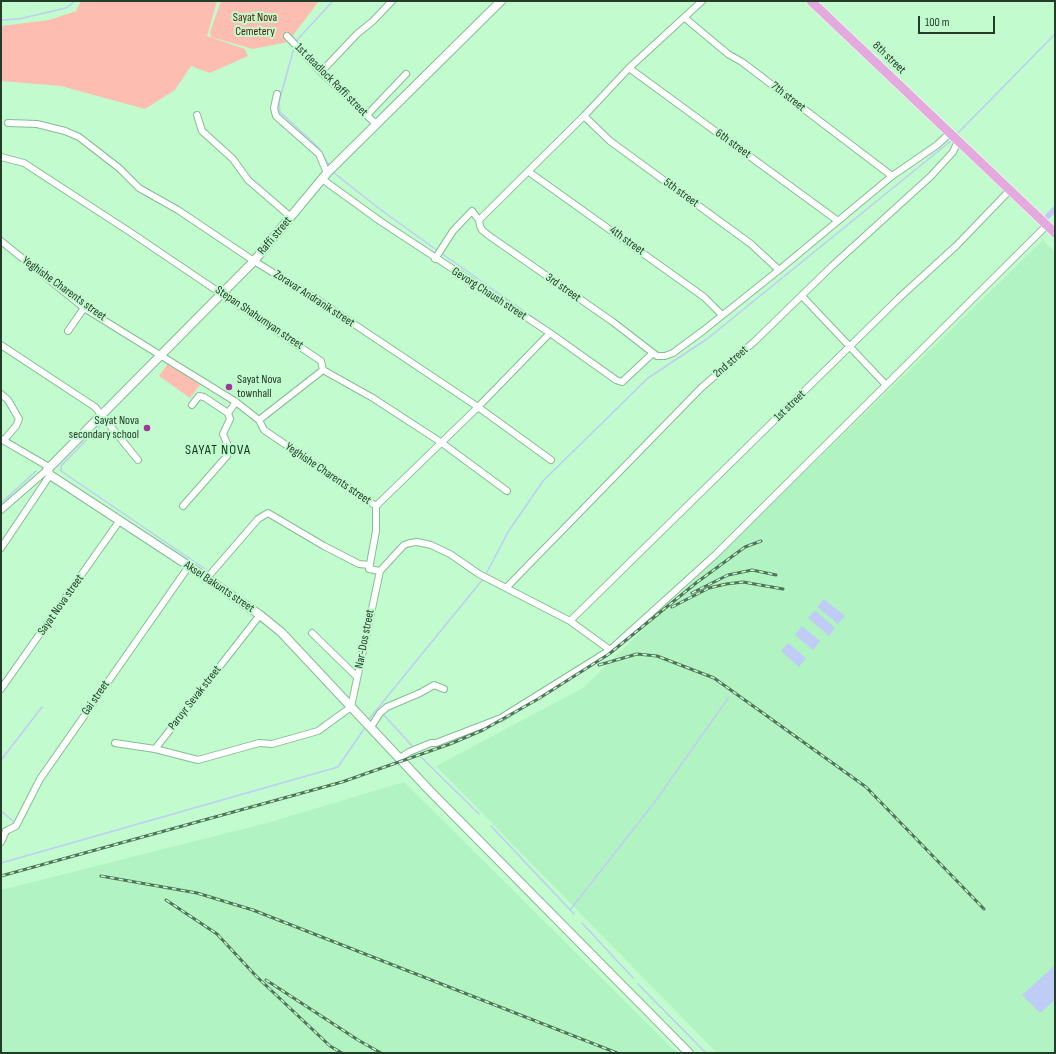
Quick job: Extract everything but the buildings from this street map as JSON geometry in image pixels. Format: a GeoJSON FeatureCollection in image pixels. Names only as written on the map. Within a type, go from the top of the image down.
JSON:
{"type":"FeatureCollection","features":[{"type":"Feature","properties":{"kind":"main road","name":"Raffi street"},"geometry":{"type":"LineString","coordinates":[[48,471],[100,414],[254,261],[325,176],[501,1]]}},
{"type":"Feature","properties":{"kind":"main road","name":"8th street"},"geometry":{"type":"LineString","coordinates":[[811,1],[1055,233]]}},
{"type":"Feature","properties":{"kind":"main road","name":"Aksel Bakunts street"},"geometry":{"type":"LineString","coordinates":[[48,471],[260,614],[281,632],[444,806],[689,1053]]}},
{"type":"Feature","properties":{"kind":"street"},"geometry":{"type":"LineString","coordinates":[[321,72],[357,34],[373,21],[392,1]]}},
{"type":"Feature","properties":{"kind":"street"},"geometry":{"type":"LineString","coordinates":[[435,259],[452,231],[472,211],[479,220],[584,116],[601,95],[702,1]]}},
{"type":"Feature","properties":{"kind":"street","name":"7th street"},"geometry":{"type":"LineString","coordinates":[[685,18],[728,54],[742,62],[892,176]]}},
{"type":"Feature","properties":{"kind":"street","name":"1st deadlock Raffi street"},"geometry":{"type":"LineString","coordinates":[[287,36],[321,72],[376,124]]}},
{"type":"Feature","properties":{"kind":"street","name":"6th street"},"geometry":{"type":"LineString","coordinates":[[629,68],[838,221]]}},
{"type":"Feature","properties":{"kind":"street"},"geometry":{"type":"LineString","coordinates":[[367,115],[406,74]]}},
{"type":"Feature","properties":{"kind":"street"},"geometry":{"type":"LineString","coordinates":[[277,94],[274,108],[276,116],[319,154],[325,176]]}},
{"type":"Feature","properties":{"kind":"street"},"geometry":{"type":"LineString","coordinates":[[198,115],[202,131],[233,159],[248,180],[291,217]]}},
{"type":"Feature","properties":{"kind":"street","name":"5th street"},"geometry":{"type":"LineString","coordinates":[[584,116],[610,141],[751,244],[779,270]]}},
{"type":"Feature","properties":{"kind":"street","name":"Zoravar Andranik street"},"geometry":{"type":"LineString","coordinates":[[8,122],[37,124],[65,131],[79,137],[119,168],[139,188],[178,210],[254,261],[321,302],[478,407],[551,460]]}},
{"type":"Feature","properties":{"kind":"street"},"geometry":{"type":"LineString","coordinates":[[653,353],[657,356],[673,353],[779,270],[892,176],[937,146],[950,133]]}},
{"type":"Feature","properties":{"kind":"street","name":"2nd street"},"geometry":{"type":"LineString","coordinates":[[506,588],[701,388],[755,341],[791,304],[802,296],[832,266],[931,176],[953,152],[958,141]]}},
{"type":"Feature","properties":{"kind":"street","name":"Stepan Shahumyan street"},"geometry":{"type":"LineString","coordinates":[[1,157],[24,163],[222,293],[321,361],[323,370],[373,398],[442,443],[507,491]]}},
{"type":"Feature","properties":{"kind":"street","name":"4th street"},"geometry":{"type":"LineString","coordinates":[[529,172],[704,297],[722,314]]}},
{"type":"Feature","properties":{"kind":"street","name":"Gevorg Chaush street"},"geometry":{"type":"LineString","coordinates":[[325,176],[435,259],[550,334],[616,380],[622,382],[653,353]]}},
{"type":"Feature","properties":{"kind":"street","name":"1st street"},"geometry":{"type":"LineString","coordinates":[[570,621],[899,298],[957,245],[1010,190]]}},
{"type":"Feature","properties":{"kind":"street","name":"3rd street"},"geometry":{"type":"LineString","coordinates":[[479,220],[480,226],[488,235],[614,322],[653,353]]}},
{"type":"Feature","properties":{"kind":"street"},"geometry":{"type":"LineString","coordinates":[[400,758],[409,752],[431,743],[436,743],[501,718],[610,650],[715,556],[1046,224]]}},
{"type":"Feature","properties":{"kind":"street","name":"Yeghishe Charents street"},"geometry":{"type":"LineString","coordinates":[[1,241],[84,308],[161,354],[236,402],[259,420],[264,430],[376,506],[376,531],[370,565]]}},
{"type":"Feature","properties":{"kind":"street"},"geometry":{"type":"LineString","coordinates":[[802,296],[886,385]]}},
{"type":"Feature","properties":{"kind":"street"},"geometry":{"type":"LineString","coordinates":[[68,331],[84,308]]}},
{"type":"Feature","properties":{"kind":"street"},"geometry":{"type":"LineString","coordinates":[[376,506],[442,443],[550,334]]}},
{"type":"Feature","properties":{"kind":"street"},"geometry":{"type":"LineString","coordinates":[[1,345],[95,407],[138,460]]}},
{"type":"Feature","properties":{"kind":"street"},"geometry":{"type":"LineString","coordinates":[[259,420],[323,370]]}},
{"type":"Feature","properties":{"kind":"street"},"geometry":{"type":"LineString","coordinates":[[1,394],[8,400],[19,419],[16,426],[2,439],[48,471],[1,548]]}},
{"type":"Feature","properties":{"kind":"street"},"geometry":{"type":"LineString","coordinates":[[183,506],[227,456],[229,448],[223,434],[230,419],[228,412],[200,396],[192,405]]}},
{"type":"Feature","properties":{"kind":"street"},"geometry":{"type":"LineString","coordinates":[[228,412],[236,402]]}},
{"type":"Feature","properties":{"kind":"street","name":"Raffi street"},"geometry":{"type":"LineString","coordinates":[[1,510],[48,471]]}},
{"type":"Feature","properties":{"kind":"street"},"geometry":{"type":"LineString","coordinates":[[207,578],[258,519],[268,513],[324,546],[359,564],[370,565],[369,569],[380,571],[404,545],[417,542],[431,545],[450,554],[479,574],[570,621],[610,650]]}},
{"type":"Feature","properties":{"kind":"street","name":"Sayat Nova street"},"geometry":{"type":"LineString","coordinates":[[1,689],[120,520]]}},
{"type":"Feature","properties":{"kind":"street","name":"Gai street"},"geometry":{"type":"LineString","coordinates":[[4,829],[16,826],[40,779],[189,566]]}},
{"type":"Feature","properties":{"kind":"street","name":"Nar-Dos street"},"geometry":{"type":"LineString","coordinates":[[351,707],[380,571]]}},
{"type":"Feature","properties":{"kind":"street","name":"Paruyr Sevak street"},"geometry":{"type":"LineString","coordinates":[[155,749],[260,614]]}},
{"type":"Feature","properties":{"kind":"street"},"geometry":{"type":"LineString","coordinates":[[312,633],[357,676]]}},
{"type":"Feature","properties":{"kind":"street"},"geometry":{"type":"LineString","coordinates":[[371,727],[380,713],[387,707],[420,693],[434,685],[444,689]]}},
{"type":"Feature","properties":{"kind":"street"},"geometry":{"type":"LineString","coordinates":[[115,743],[155,749],[198,760],[244,746],[259,743],[272,744],[318,730],[351,707]]}},
{"type":"Feature","properties":{"kind":"street"},"geometry":{"type":"LineString","coordinates":[[1,842],[4,829]]}},
{"type":"Feature","properties":{"kind":"shaded area"},"geometry":{"type":"Polygon","coordinates":[[[1043,240],[1055,252],[1055,1053],[717,1053],[436,766],[583,688],[1043,240]]]}},
{"type":"Feature","properties":{"kind":"shaded area"},"geometry":{"type":"Polygon","coordinates":[[[404,782],[677,1053],[1,1053],[1,890],[267,823],[404,782]]]}},
{"type":"Feature","properties":{"kind":"green space"},"geometry":{"type":"Polygon","coordinates":[[[81,1],[217,1],[207,36],[245,49],[248,56],[210,73],[191,66],[175,90],[145,109],[61,86],[1,81],[1,26],[49,20],[76,11],[81,1]]]}},
{"type":"Feature","properties":{"kind":"green space","name":"Sayat Nova Cemetery"},"geometry":{"type":"Polygon","coordinates":[[[221,1],[319,1],[288,42],[253,49],[211,37],[210,32],[221,1]]]}},
{"type":"Feature","properties":{"kind":"green space"},"geometry":{"type":"Polygon","coordinates":[[[169,362],[200,385],[190,398],[159,376],[169,362]]]}},
{"type":"Feature","properties":{"kind":"water"},"geometry":{"type":"Polygon","coordinates":[[[824,599],[845,616],[838,624],[817,607],[824,599]]]}},
{"type":"Feature","properties":{"kind":"water"},"geometry":{"type":"Polygon","coordinates":[[[815,610],[835,628],[829,636],[808,618],[815,610]]]}},
{"type":"Feature","properties":{"kind":"water"},"geometry":{"type":"Polygon","coordinates":[[[802,626],[820,641],[813,650],[795,635],[802,626]]]}},
{"type":"Feature","properties":{"kind":"water"},"geometry":{"type":"Polygon","coordinates":[[[788,643],[806,658],[799,667],[781,651],[788,643]]]}},
{"type":"Feature","properties":{"kind":"water"},"geometry":{"type":"Polygon","coordinates":[[[1055,965],[1055,1000],[1040,1013],[1022,995],[1055,965]]]}},
{"type":"Feature","properties":{"kind":"waterway"},"geometry":{"type":"LineString","coordinates":[[1,20],[19,19],[66,8],[75,1]]}},
{"type":"Feature","properties":{"kind":"waterway"},"geometry":{"type":"LineString","coordinates":[[297,40],[333,1]]}},
{"type":"Feature","properties":{"kind":"waterway"},"geometry":{"type":"LineString","coordinates":[[957,134],[1055,34]]}},
{"type":"Feature","properties":{"kind":"waterway"},"geometry":{"type":"LineString","coordinates":[[294,48],[279,102],[280,112],[318,147],[329,165]]}},
{"type":"Feature","properties":{"kind":"waterway"},"geometry":{"type":"LineString","coordinates":[[485,576],[508,532],[543,481],[648,378],[707,339],[952,140]]}},
{"type":"Feature","properties":{"kind":"waterway"},"geometry":{"type":"LineString","coordinates":[[334,173],[381,210],[438,251]]}},
{"type":"Feature","properties":{"kind":"waterway"},"geometry":{"type":"LineString","coordinates":[[1048,216],[1055,209]]}},
{"type":"Feature","properties":{"kind":"waterway"},"geometry":{"type":"LineString","coordinates":[[441,253],[621,379]]}},
{"type":"Feature","properties":{"kind":"waterway"},"geometry":{"type":"LineString","coordinates":[[102,424],[61,466],[61,471],[208,571]]}},
{"type":"Feature","properties":{"kind":"waterway"},"geometry":{"type":"LineString","coordinates":[[1,503],[36,471]]}},
{"type":"Feature","properties":{"kind":"waterway"},"geometry":{"type":"LineString","coordinates":[[369,719],[483,579]]}},
{"type":"Feature","properties":{"kind":"waterway"},"geometry":{"type":"LineString","coordinates":[[570,910],[654,803],[729,697]]}},
{"type":"Feature","properties":{"kind":"waterway"},"geometry":{"type":"LineString","coordinates":[[1,760],[42,707]]}},
{"type":"Feature","properties":{"kind":"waterway"},"geometry":{"type":"LineString","coordinates":[[383,714],[414,748]]}},
{"type":"Feature","properties":{"kind":"waterway"},"geometry":{"type":"LineString","coordinates":[[1,863],[338,767],[364,729]]}},
{"type":"Feature","properties":{"kind":"waterway"},"geometry":{"type":"LineString","coordinates":[[421,757],[479,814]]}},
{"type":"Feature","properties":{"kind":"waterway"},"geometry":{"type":"LineString","coordinates":[[1,811],[13,821]]}},
{"type":"Feature","properties":{"kind":"waterway"},"geometry":{"type":"LineString","coordinates":[[491,826],[574,914]]}},
{"type":"Feature","properties":{"kind":"waterway"},"geometry":{"type":"LineString","coordinates":[[582,923],[633,978]]}},
{"type":"Feature","properties":{"kind":"waterway"},"geometry":{"type":"LineString","coordinates":[[638,984],[706,1053]]}},
{"type":"Feature","properties":{"kind":"railway"},"geometry":{"type":"LineString","coordinates":[[1,876],[342,782],[450,744],[483,730],[538,699],[609,654],[696,583],[745,547],[761,541]]}},
{"type":"Feature","properties":{"kind":"railway"},"geometry":{"type":"LineString","coordinates":[[692,593],[728,575],[752,570],[776,575]]}},
{"type":"Feature","properties":{"kind":"railway"},"geometry":{"type":"LineString","coordinates":[[672,607],[709,588],[726,584],[743,582],[783,589]]}},
{"type":"Feature","properties":{"kind":"railway"},"geometry":{"type":"LineString","coordinates":[[599,665],[637,654],[657,656],[714,678],[866,787],[984,909]]}},
{"type":"Feature","properties":{"kind":"railway"},"geometry":{"type":"LineString","coordinates":[[101,876],[197,893],[253,910],[617,1053]]}},
{"type":"Feature","properties":{"kind":"railway"},"geometry":{"type":"LineString","coordinates":[[166,900],[217,934],[256,976],[330,1046],[342,1053]]}},
{"type":"Feature","properties":{"kind":"railway"},"geometry":{"type":"LineString","coordinates":[[266,980],[358,1040],[381,1053]]}},
{"type":"Feature","properties":{"kind":"place","name":"Sayat Nova townhall"},"geometry":{"type":"Point","coordinates":[229,387]}},
{"type":"Feature","properties":{"kind":"place","name":"Sayat Nova secondary school"},"geometry":{"type":"Point","coordinates":[147,428]}},
{"type":"Feature","properties":{"kind":"district","name":"SAYAT NOVA"},"geometry":{"type":"Point","coordinates":[218,450]}}]}
